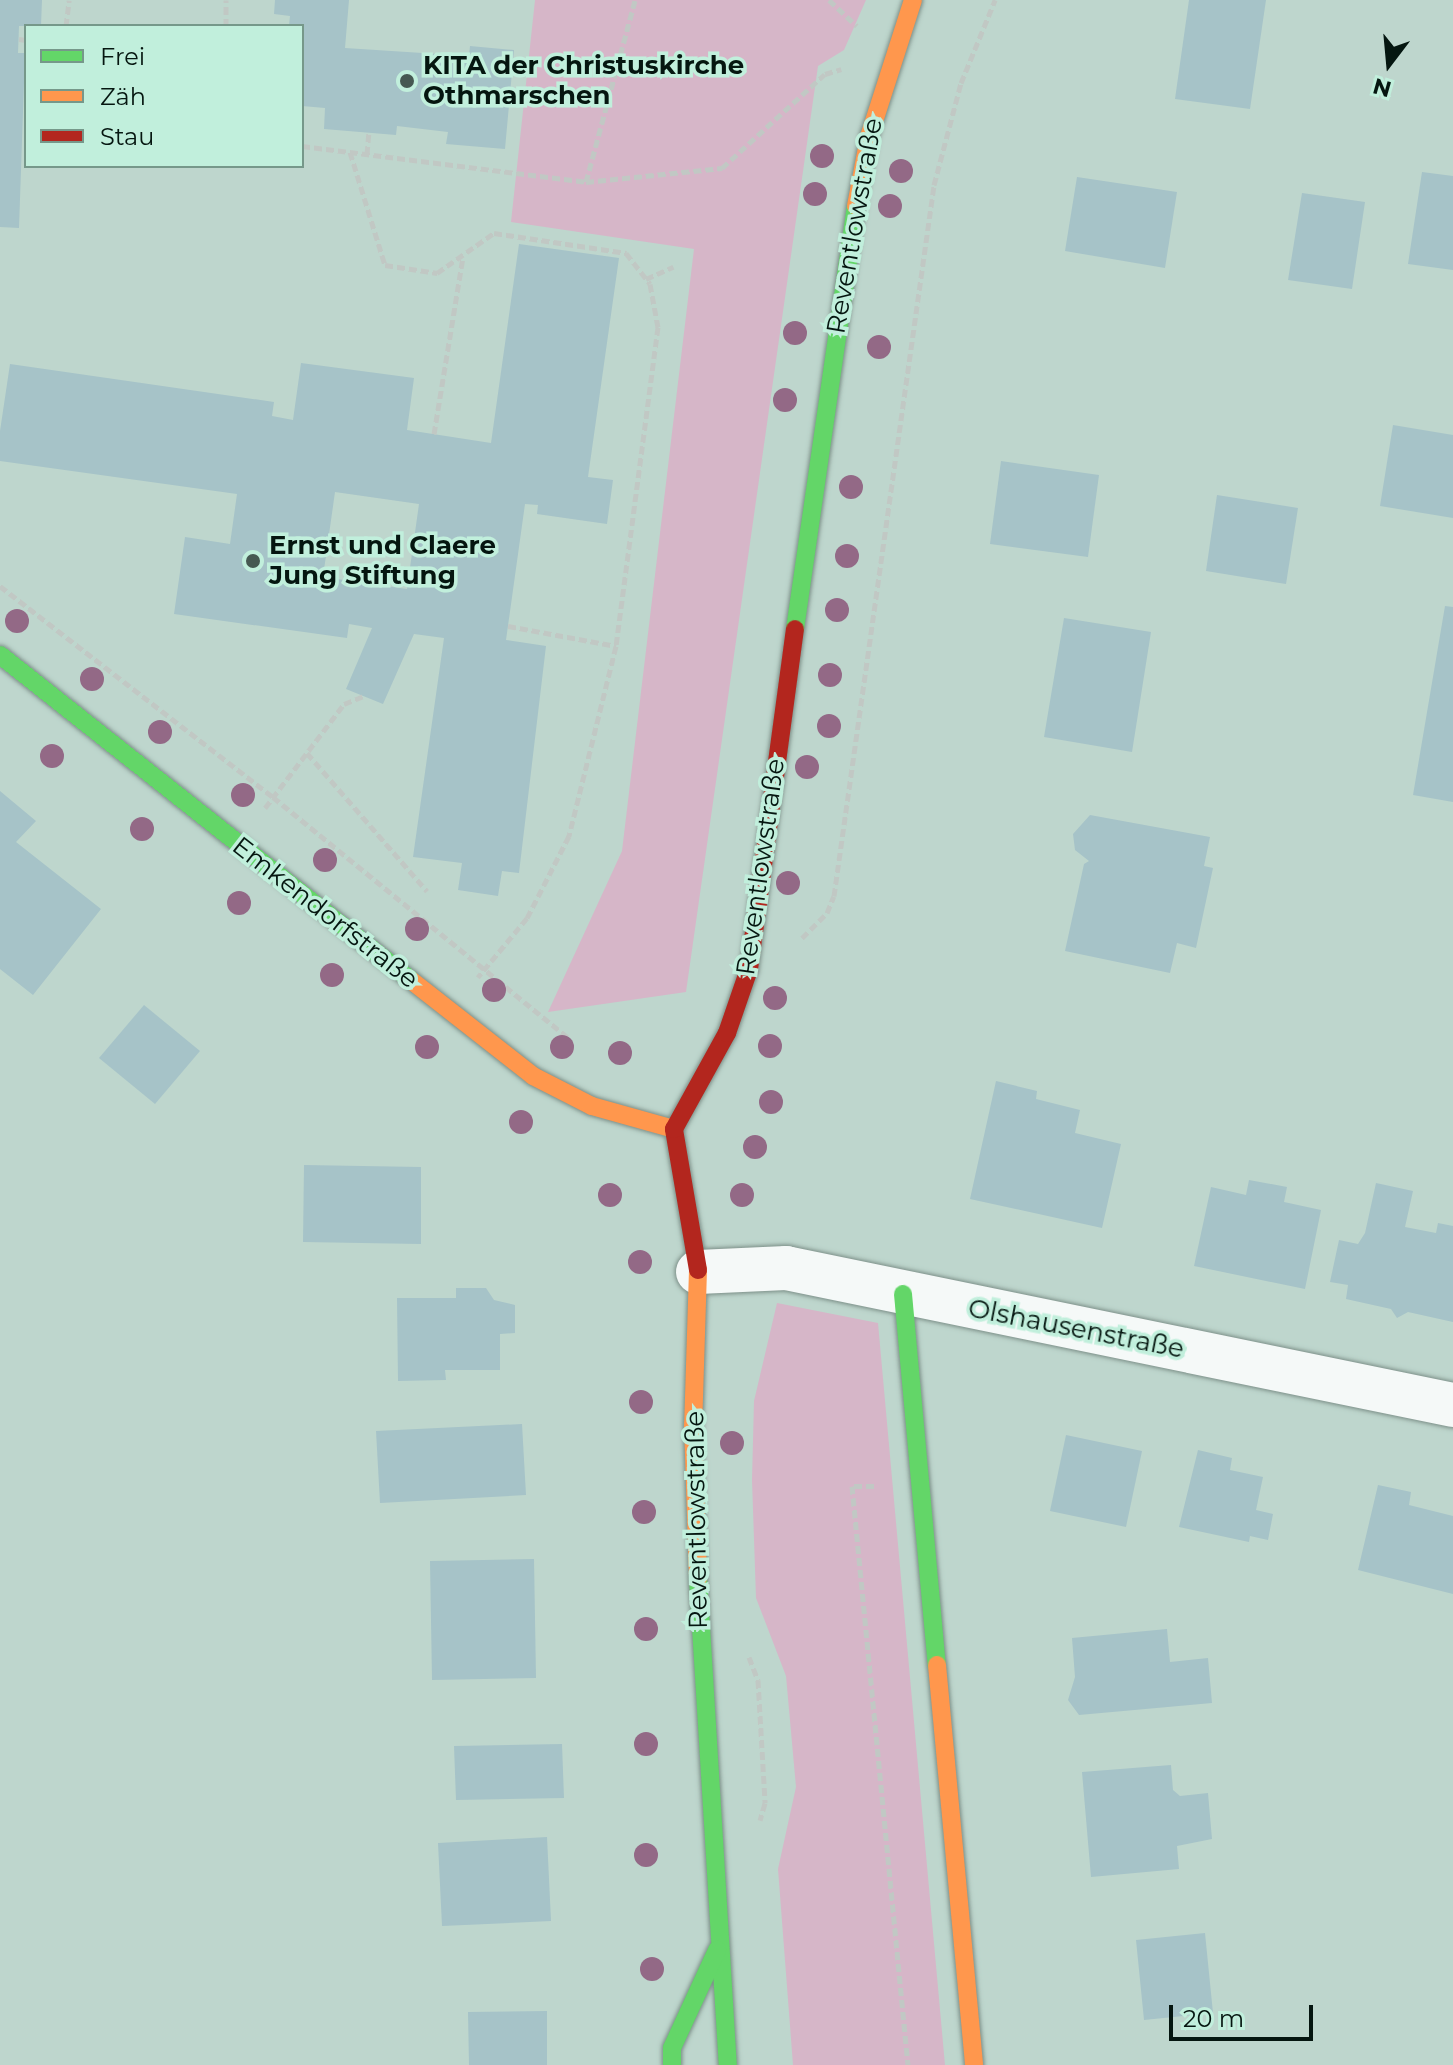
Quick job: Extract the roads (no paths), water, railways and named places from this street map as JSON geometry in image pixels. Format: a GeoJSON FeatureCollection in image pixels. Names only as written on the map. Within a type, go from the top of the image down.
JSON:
{"type":"FeatureCollection","features":[{"type":"Feature","properties":{"kind":"street","name":"Reventlowstraße"},"geometry":{"type":"LineString","coordinates":[[728,2065],[718,1948],[695,1511],[698,1272],[674,1129],[727,1033],[749,969],[843,275],[889,63],[913,0]]}},
{"type":"Feature","properties":{"kind":"street","name":"Emkendorfstraße"},"geometry":{"type":"LineString","coordinates":[[0,655],[452,1013],[564,1094],[674,1129]]}},
{"type":"Feature","properties":{"kind":"street","name":"Olshausenstraße"},"geometry":{"type":"LineString","coordinates":[[698,1272],[786,1268],[1453,1405]]}},
{"type":"Feature","properties":{"kind":"street"},"geometry":{"type":"LineString","coordinates":[[903,1294],[925,1485],[974,2065]]}},
{"type":"Feature","properties":{"kind":"street"},"geometry":{"type":"LineString","coordinates":[[672,2065],[672,2048],[718,1948]]}},
{"type":"Feature","properties":{"kind":"place","name":"KITA der Christuskirche Othmarschen"},"geometry":{"type":"Point","coordinates":[407,81]}},
{"type":"Feature","properties":{"kind":"place","name":"Ernst und Claere Jung Stiftung"},"geometry":{"type":"Point","coordinates":[253,561]}}]}
